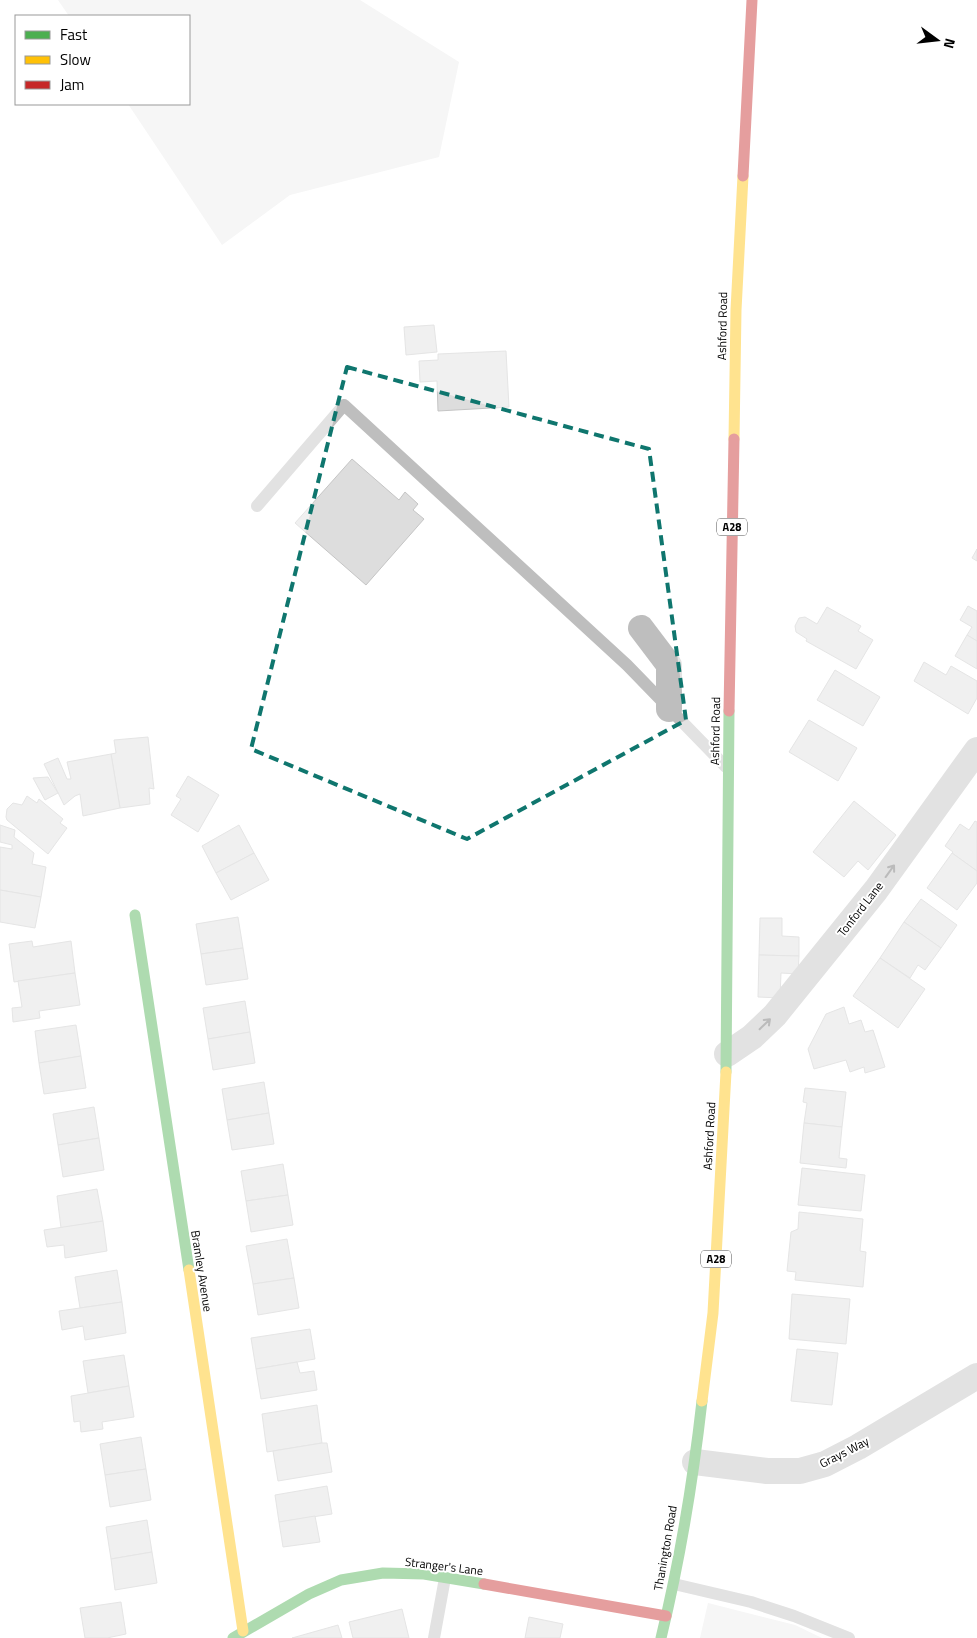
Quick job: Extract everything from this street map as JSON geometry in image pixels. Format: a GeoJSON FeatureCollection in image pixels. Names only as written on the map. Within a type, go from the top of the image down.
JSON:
{"type":"FeatureCollection","features":[{"type":"Feature","properties":{"kind":"main road","name":"Ashford Road"},"geometry":{"type":"LineString","coordinates":[[694,1462],[713,1313],[727,1054],[728,769],[736,310],[752,0]]}},
{"type":"Feature","properties":{"kind":"main road","name":"Bramley Avenue"},"geometry":{"type":"LineString","coordinates":[[134,915],[249,1632]]}},
{"type":"Feature","properties":{"kind":"main road","name":"Thanington Road"},"geometry":{"type":"LineString","coordinates":[[661,1638],[674,1584],[694,1462]]}},
{"type":"Feature","properties":{"kind":"main road","name":"Stranger's Lane"},"geometry":{"type":"LineString","coordinates":[[233,1638],[249,1632],[309,1594],[341,1580],[383,1573],[424,1574],[666,1616]]}},
{"type":"Feature","properties":{"kind":"street"},"geometry":{"type":"LineString","coordinates":[[641,628],[669,665],[669,709]]}},
{"type":"Feature","properties":{"kind":"street","name":"Tonford Lane"},"geometry":{"type":"LineString","coordinates":[[727,1054],[752,1037],[775,1015],[876,890],[977,750]]}},
{"type":"Feature","properties":{"kind":"street","name":"Grays Way"},"geometry":{"type":"LineString","coordinates":[[694,1462],[768,1471],[800,1472],[825,1464],[858,1447],[977,1376]]}},
{"type":"Feature","properties":{"kind":"lane"},"geometry":{"type":"LineString","coordinates":[[257,506],[344,405],[627,665],[728,769]]}},
{"type":"Feature","properties":{"kind":"lane"},"geometry":{"type":"LineString","coordinates":[[434,1638],[445,1578]]}},
{"type":"Feature","properties":{"kind":"lane"},"geometry":{"type":"LineString","coordinates":[[674,1584],[751,1602],[794,1616],[849,1638]]}},
{"type":"Feature","properties":{"kind":"highlighted area"},"geometry":{"type":"Polygon","coordinates":[[[347,367],[649,449],[686,720],[467,839],[251,749],[347,367]]]}},
{"type":"Feature","properties":{"kind":"shaded area"},"geometry":{"type":"Polygon","coordinates":[[[58,0],[360,0],[459,62],[439,157],[290,195],[222,245],[129,105],[190,105],[190,15],[68,15],[58,0]]]}},
{"type":"Feature","properties":{"kind":"shaded area"},"geometry":{"type":"Polygon","coordinates":[[[708,1603],[795,1625],[822,1638],[700,1638],[708,1603]]]}},
{"type":"Feature","properties":{"kind":"building"},"geometry":{"type":"Polygon","coordinates":[[[434,325],[437,352],[406,355],[404,327],[434,325]]]}},
{"type":"Feature","properties":{"kind":"building"},"geometry":{"type":"Polygon","coordinates":[[[506,351],[509,407],[438,411],[437,381],[420,382],[419,361],[438,360],[438,354],[506,351]]]}},
{"type":"Feature","properties":{"kind":"building"},"geometry":{"type":"Polygon","coordinates":[[[352,459],[399,500],[405,492],[418,504],[413,510],[424,519],[366,585],[295,523],[352,459]]]}},
{"type":"Feature","properties":{"kind":"building"},"geometry":{"type":"Polygon","coordinates":[[[977,549],[977,561],[972,558],[977,549]]]}},
{"type":"Feature","properties":{"kind":"building"},"geometry":{"type":"Polygon","coordinates":[[[968,606],[977,611],[977,641],[967,635],[972,627],[960,620],[968,606]]]}},
{"type":"Feature","properties":{"kind":"building"},"geometry":{"type":"Polygon","coordinates":[[[827,607],[861,626],[858,631],[873,640],[856,669],[806,641],[807,639],[796,632],[795,626],[799,618],[805,617],[817,624],[827,607]]]}},
{"type":"Feature","properties":{"kind":"building"},"geometry":{"type":"Polygon","coordinates":[[[967,635],[977,641],[977,669],[955,656],[967,635]]]}},
{"type":"Feature","properties":{"kind":"building"},"geometry":{"type":"Polygon","coordinates":[[[924,662],[946,675],[951,666],[977,681],[977,698],[968,714],[914,681],[924,662]]]}},
{"type":"Feature","properties":{"kind":"building"},"geometry":{"type":"Polygon","coordinates":[[[835,670],[880,697],[863,726],[817,700],[835,670]]]}},
{"type":"Feature","properties":{"kind":"building"},"geometry":{"type":"Polygon","coordinates":[[[809,720],[857,748],[838,781],[789,752],[809,720]]]}},
{"type":"Feature","properties":{"kind":"building"},"geometry":{"type":"Polygon","coordinates":[[[148,737],[154,789],[149,788],[150,804],[120,808],[111,754],[116,753],[114,740],[148,737]]]}},
{"type":"Feature","properties":{"kind":"building"},"geometry":{"type":"Polygon","coordinates":[[[111,754],[120,808],[83,816],[80,794],[64,805],[44,764],[58,758],[67,779],[71,779],[67,762],[111,754]]]}},
{"type":"Feature","properties":{"kind":"building"},"geometry":{"type":"Polygon","coordinates":[[[188,776],[219,795],[198,832],[171,815],[181,799],[176,796],[188,776]]]}},
{"type":"Feature","properties":{"kind":"building"},"geometry":{"type":"Polygon","coordinates":[[[48,777],[58,793],[45,800],[33,778],[48,777]]]}},
{"type":"Feature","properties":{"kind":"building"},"geometry":{"type":"Polygon","coordinates":[[[27,796],[37,803],[39,799],[63,819],[60,823],[67,828],[48,854],[7,820],[7,809],[13,803],[22,805],[27,796]]]}},
{"type":"Feature","properties":{"kind":"building"},"geometry":{"type":"Polygon","coordinates":[[[854,801],[896,835],[868,870],[858,861],[844,877],[813,852],[854,801]]]}},
{"type":"Feature","properties":{"kind":"building"},"geometry":{"type":"Polygon","coordinates":[[[975,821],[977,822],[977,871],[945,846],[960,824],[969,830],[975,821]]]}},
{"type":"Feature","properties":{"kind":"building"},"geometry":{"type":"Polygon","coordinates":[[[0,825],[15,830],[14,837],[34,853],[32,864],[46,867],[41,897],[0,890],[0,847],[12,849],[12,845],[0,842],[0,825]]]}},
{"type":"Feature","properties":{"kind":"building"},"geometry":{"type":"Polygon","coordinates":[[[239,825],[254,853],[216,873],[202,846],[239,825]]]}},
{"type":"Feature","properties":{"kind":"building"},"geometry":{"type":"Polygon","coordinates":[[[254,853],[269,880],[231,900],[216,873],[254,853]]]}},
{"type":"Feature","properties":{"kind":"building"},"geometry":{"type":"Polygon","coordinates":[[[952,853],[977,871],[977,883],[957,910],[927,888],[952,853]]]}},
{"type":"Feature","properties":{"kind":"building"},"geometry":{"type":"Polygon","coordinates":[[[0,890],[41,897],[35,928],[0,922],[0,890]]]}},
{"type":"Feature","properties":{"kind":"building"},"geometry":{"type":"Polygon","coordinates":[[[921,899],[957,925],[941,948],[904,922],[921,899]]]}},
{"type":"Feature","properties":{"kind":"building"},"geometry":{"type":"Polygon","coordinates":[[[238,917],[243,948],[201,954],[196,924],[238,917]]]}},
{"type":"Feature","properties":{"kind":"building"},"geometry":{"type":"Polygon","coordinates":[[[760,918],[782,918],[782,936],[799,937],[799,956],[759,955],[760,918]]]}},
{"type":"Feature","properties":{"kind":"building"},"geometry":{"type":"Polygon","coordinates":[[[904,922],[941,948],[925,970],[918,965],[910,978],[880,958],[904,922]]]}},
{"type":"Feature","properties":{"kind":"building"},"geometry":{"type":"Polygon","coordinates":[[[32,941],[33,947],[71,941],[75,973],[14,982],[9,944],[32,941]]]}},
{"type":"Feature","properties":{"kind":"building"},"geometry":{"type":"Polygon","coordinates":[[[243,948],[248,979],[206,985],[201,954],[243,948]]]}},
{"type":"Feature","properties":{"kind":"building"},"geometry":{"type":"Polygon","coordinates":[[[759,955],[799,956],[798,974],[781,973],[780,998],[758,997],[759,955]]]}},
{"type":"Feature","properties":{"kind":"building"},"geometry":{"type":"Polygon","coordinates":[[[880,958],[925,989],[898,1028],[853,996],[880,958]]]}},
{"type":"Feature","properties":{"kind":"building"},"geometry":{"type":"Polygon","coordinates":[[[75,973],[80,1005],[39,1011],[40,1018],[13,1022],[12,1008],[22,1007],[18,981],[75,973]]]}},
{"type":"Feature","properties":{"kind":"building"},"geometry":{"type":"Polygon","coordinates":[[[245,1001],[250,1032],[208,1039],[203,1008],[245,1001]]]}},
{"type":"Feature","properties":{"kind":"building"},"geometry":{"type":"Polygon","coordinates":[[[844,1007],[849,1024],[861,1020],[865,1032],[873,1030],[885,1067],[865,1073],[864,1067],[850,1072],[846,1060],[814,1069],[808,1049],[826,1014],[844,1007]]]}},
{"type":"Feature","properties":{"kind":"building"},"geometry":{"type":"Polygon","coordinates":[[[76,1025],[81,1056],[39,1063],[35,1031],[76,1025]]]}},
{"type":"Feature","properties":{"kind":"building"},"geometry":{"type":"Polygon","coordinates":[[[250,1032],[255,1063],[213,1070],[208,1039],[250,1032]]]}},
{"type":"Feature","properties":{"kind":"building"},"geometry":{"type":"Polygon","coordinates":[[[81,1056],[86,1088],[44,1094],[39,1063],[81,1056]]]}},
{"type":"Feature","properties":{"kind":"building"},"geometry":{"type":"Polygon","coordinates":[[[264,1082],[269,1113],[227,1120],[222,1089],[264,1082]]]}},
{"type":"Feature","properties":{"kind":"building"},"geometry":{"type":"Polygon","coordinates":[[[805,1088],[846,1092],[842,1127],[804,1123],[807,1103],[803,1102],[805,1088]]]}},
{"type":"Feature","properties":{"kind":"building"},"geometry":{"type":"Polygon","coordinates":[[[94,1107],[99,1138],[58,1145],[53,1114],[94,1107]]]}},
{"type":"Feature","properties":{"kind":"building"},"geometry":{"type":"Polygon","coordinates":[[[269,1113],[274,1144],[232,1150],[227,1120],[269,1113]]]}},
{"type":"Feature","properties":{"kind":"building"},"geometry":{"type":"Polygon","coordinates":[[[804,1123],[842,1127],[839,1158],[847,1159],[846,1168],[800,1163],[804,1123]]]}},
{"type":"Feature","properties":{"kind":"building"},"geometry":{"type":"Polygon","coordinates":[[[99,1138],[104,1170],[63,1177],[58,1145],[99,1138]]]}},
{"type":"Feature","properties":{"kind":"building"},"geometry":{"type":"Polygon","coordinates":[[[283,1164],[288,1195],[246,1201],[241,1171],[283,1164]]]}},
{"type":"Feature","properties":{"kind":"building"},"geometry":{"type":"Polygon","coordinates":[[[802,1168],[865,1175],[861,1211],[798,1205],[802,1168]]]}},
{"type":"Feature","properties":{"kind":"building"},"geometry":{"type":"Polygon","coordinates":[[[97,1189],[103,1221],[61,1228],[57,1196],[97,1189]]]}},
{"type":"Feature","properties":{"kind":"building"},"geometry":{"type":"Polygon","coordinates":[[[288,1195],[293,1225],[251,1232],[246,1201],[288,1195]]]}},
{"type":"Feature","properties":{"kind":"building"},"geometry":{"type":"Polygon","coordinates":[[[799,1212],[863,1219],[860,1251],[866,1252],[863,1287],[795,1280],[796,1272],[787,1271],[791,1232],[798,1229],[799,1212]]]}},
{"type":"Feature","properties":{"kind":"building"},"geometry":{"type":"Polygon","coordinates":[[[103,1221],[107,1251],[65,1258],[64,1245],[47,1247],[44,1230],[103,1221]]]}},
{"type":"Feature","properties":{"kind":"building"},"geometry":{"type":"Polygon","coordinates":[[[287,1239],[294,1278],[253,1284],[246,1246],[287,1239]]]}},
{"type":"Feature","properties":{"kind":"building"},"geometry":{"type":"Polygon","coordinates":[[[117,1270],[122,1302],[80,1308],[75,1277],[117,1270]]]}},
{"type":"Feature","properties":{"kind":"building"},"geometry":{"type":"Polygon","coordinates":[[[294,1278],[299,1308],[258,1315],[253,1284],[294,1278]]]}},
{"type":"Feature","properties":{"kind":"building"},"geometry":{"type":"Polygon","coordinates":[[[792,1294],[850,1299],[846,1344],[789,1339],[792,1294]]]}},
{"type":"Feature","properties":{"kind":"building"},"geometry":{"type":"Polygon","coordinates":[[[122,1302],[126,1333],[85,1340],[83,1326],[62,1330],[59,1311],[122,1302]]]}},
{"type":"Feature","properties":{"kind":"building"},"geometry":{"type":"Polygon","coordinates":[[[310,1329],[315,1359],[256,1369],[251,1338],[310,1329]]]}},
{"type":"Feature","properties":{"kind":"building"},"geometry":{"type":"Polygon","coordinates":[[[797,1349],[838,1353],[832,1405],[791,1401],[797,1349]]]}},
{"type":"Feature","properties":{"kind":"building"},"geometry":{"type":"Polygon","coordinates":[[[124,1355],[129,1386],[88,1393],[83,1361],[124,1355]]]}},
{"type":"Feature","properties":{"kind":"building"},"geometry":{"type":"Polygon","coordinates":[[[297,1362],[300,1373],[314,1371],[317,1390],[261,1399],[256,1369],[297,1362]]]}},
{"type":"Feature","properties":{"kind":"building"},"geometry":{"type":"Polygon","coordinates":[[[129,1386],[134,1417],[102,1422],[103,1429],[81,1432],[80,1421],[74,1422],[71,1396],[129,1386]]]}},
{"type":"Feature","properties":{"kind":"building"},"geometry":{"type":"Polygon","coordinates":[[[317,1405],[322,1443],[267,1452],[262,1414],[317,1405]]]}},
{"type":"Feature","properties":{"kind":"building"},"geometry":{"type":"Polygon","coordinates":[[[141,1437],[146,1469],[105,1475],[100,1444],[141,1437]]]}},
{"type":"Feature","properties":{"kind":"building"},"geometry":{"type":"Polygon","coordinates":[[[327,1443],[332,1472],[278,1481],[273,1451],[327,1443]]]}},
{"type":"Feature","properties":{"kind":"building"},"geometry":{"type":"Polygon","coordinates":[[[146,1469],[151,1500],[110,1507],[105,1475],[146,1469]]]}},
{"type":"Feature","properties":{"kind":"building"},"geometry":{"type":"Polygon","coordinates":[[[327,1486],[332,1514],[279,1522],[275,1495],[327,1486]]]}},
{"type":"Feature","properties":{"kind":"building"},"geometry":{"type":"Polygon","coordinates":[[[315,1516],[320,1542],[283,1547],[279,1522],[315,1516]]]}},
{"type":"Feature","properties":{"kind":"building"},"geometry":{"type":"Polygon","coordinates":[[[147,1520],[152,1552],[111,1559],[106,1527],[147,1520]]]}},
{"type":"Feature","properties":{"kind":"building"},"geometry":{"type":"Polygon","coordinates":[[[152,1552],[157,1583],[115,1590],[111,1559],[152,1552]]]}},
{"type":"Feature","properties":{"kind":"building"},"geometry":{"type":"Polygon","coordinates":[[[121,1602],[126,1634],[107,1638],[85,1638],[80,1608],[121,1602]]]}},
{"type":"Feature","properties":{"kind":"building"},"geometry":{"type":"Polygon","coordinates":[[[402,1609],[409,1638],[353,1638],[349,1622],[402,1609]]]}},
{"type":"Feature","properties":{"kind":"building"},"geometry":{"type":"Polygon","coordinates":[[[529,1617],[563,1624],[560,1638],[525,1638],[529,1617]]]}},
{"type":"Feature","properties":{"kind":"building"},"geometry":{"type":"Polygon","coordinates":[[[338,1625],[342,1638],[292,1638],[338,1625]]]}},
{"type":"Feature","properties":{"kind":"traffic: fast"},"geometry":{"type":"LineString","coordinates":[[726,1072],[729,711]]}},
{"type":"Feature","properties":{"kind":"traffic: fast"},"geometry":{"type":"LineString","coordinates":[[135,915],[189,1270]]}},
{"type":"Feature","properties":{"kind":"traffic: fast"},"geometry":{"type":"LineString","coordinates":[[661,1638],[685,1520],[702,1401]]}},
{"type":"Feature","properties":{"kind":"traffic: fast"},"geometry":{"type":"LineString","coordinates":[[233,1638],[309,1594],[341,1580],[383,1573],[424,1574],[484,1584]]}},
{"type":"Feature","properties":{"kind":"traffic: slow"},"geometry":{"type":"LineString","coordinates":[[734,439],[736,310],[743,176]]}},
{"type":"Feature","properties":{"kind":"traffic: slow"},"geometry":{"type":"LineString","coordinates":[[702,1401],[713,1313],[726,1072]]}},
{"type":"Feature","properties":{"kind":"traffic: slow"},"geometry":{"type":"LineString","coordinates":[[189,1270],[243,1631]]}},
{"type":"Feature","properties":{"kind":"traffic: jam"},"geometry":{"type":"LineString","coordinates":[[743,176],[752,0]]}},
{"type":"Feature","properties":{"kind":"traffic: jam"},"geometry":{"type":"LineString","coordinates":[[729,711],[734,439]]}},
{"type":"Feature","properties":{"kind":"traffic: jam"},"geometry":{"type":"LineString","coordinates":[[484,1584],[666,1616]]}}]}
